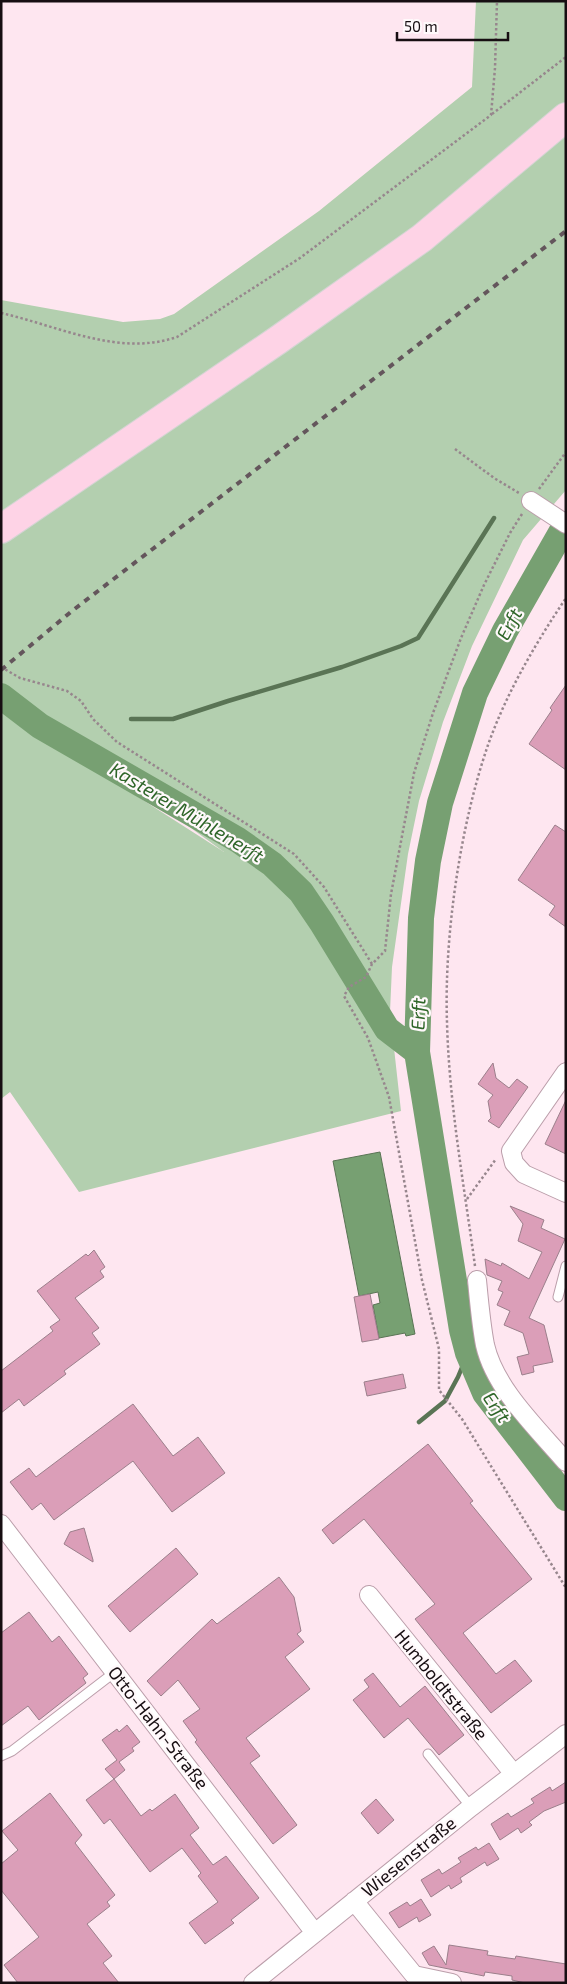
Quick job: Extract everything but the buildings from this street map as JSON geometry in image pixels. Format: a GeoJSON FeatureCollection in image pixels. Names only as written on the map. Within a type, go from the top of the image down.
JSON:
{"type":"FeatureCollection","features":[{"type":"Feature","properties":{"kind":"main road"},"geometry":{"type":"LineString","coordinates":[[1,529],[278,340],[422,238],[566,117]]}},
{"type":"Feature","properties":{"kind":"street"},"geometry":{"type":"LineString","coordinates":[[531,500],[566,524]]}},
{"type":"Feature","properties":{"kind":"street"},"geometry":{"type":"LineString","coordinates":[[566,1072],[511,1151],[514,1163],[524,1174],[566,1193]]}},
{"type":"Feature","properties":{"kind":"street"},"geometry":{"type":"LineString","coordinates":[[477,1280],[485,1346],[493,1366],[510,1397],[566,1462]]}},
{"type":"Feature","properties":{"kind":"street","name":"Otto-Hahn-Straße"},"geometry":{"type":"LineString","coordinates":[[1,1524],[314,1933]]}},
{"type":"Feature","properties":{"kind":"street","name":"Humboldtstraße"},"geometry":{"type":"LineString","coordinates":[[369,1595],[514,1774]]}},
{"type":"Feature","properties":{"kind":"street","name":"Wiesenstraße"},"geometry":{"type":"LineString","coordinates":[[254,1983],[471,1807],[566,1734]]}},
{"type":"Feature","properties":{"kind":"street"},"geometry":{"type":"LineString","coordinates":[[354,1901],[414,1975],[452,1983]]}},
{"type":"Feature","properties":{"kind":"lane"},"geometry":{"type":"LineString","coordinates":[[558,1297],[566,1266]]}},
{"type":"Feature","properties":{"kind":"lane"},"geometry":{"type":"LineString","coordinates":[[1,1756],[12,1750],[115,1672]]}},
{"type":"Feature","properties":{"kind":"lane"},"geometry":{"type":"LineString","coordinates":[[428,1754],[471,1807]]}},
{"type":"Feature","properties":{"kind":"path"},"geometry":{"type":"LineString","coordinates":[[491,115],[495,68],[497,1]]}},
{"type":"Feature","properties":{"kind":"path"},"geometry":{"type":"LineString","coordinates":[[1,313],[98,340],[130,344],[160,343],[177,337],[300,258],[566,57]]}},
{"type":"Feature","properties":{"kind":"path"},"geometry":{"type":"LineString","coordinates":[[455,449],[494,478],[531,500]]}},
{"type":"Feature","properties":{"kind":"path"},"geometry":{"type":"LineString","coordinates":[[566,452],[510,533],[476,601],[433,713],[414,773],[391,894],[385,951],[372,964],[366,977],[349,987],[344,996],[368,1038],[390,1097],[422,1280],[439,1350],[439,1390],[462,1419],[566,1588]]}},
{"type":"Feature","properties":{"kind":"path"},"geometry":{"type":"LineString","coordinates":[[477,1280],[450,1077],[446,1020],[451,924],[466,829],[488,745],[507,701],[542,634],[566,598]]}},
{"type":"Feature","properties":{"kind":"path"},"geometry":{"type":"LineString","coordinates":[[1,667],[20,678],[67,691],[81,702],[93,719],[117,742],[294,854],[324,887],[372,964]]}},
{"type":"Feature","properties":{"kind":"path"},"geometry":{"type":"LineString","coordinates":[[466,1200],[494,1160],[511,1151]]}},
{"type":"Feature","properties":{"kind":"shaded area"},"geometry":{"type":"Polygon","coordinates":[[[476,1],[566,1],[566,107],[421,233],[1,514],[1,300],[123,322],[160,319],[174,314],[319,211],[472,87],[476,1]]]}},
{"type":"Feature","properties":{"kind":"shaded area"},"geometry":{"type":"Polygon","coordinates":[[[566,129],[566,490],[523,540],[472,646],[443,722],[419,801],[408,854],[392,967],[390,1012],[401,1111],[79,1192],[10,1092],[1,1099],[1,707],[32,729],[224,852],[1,690],[1,544],[427,243],[566,129]]]}},
{"type":"Feature","properties":{"kind":"shaded area"},"geometry":{"type":"Polygon","coordinates":[[[380,1152],[415,1334],[406,1336],[405,1333],[379,1338],[373,1305],[380,1303],[378,1292],[359,1296],[333,1161],[380,1152]]]}},
{"type":"Feature","properties":{"kind":"waterway"},"geometry":{"type":"LineString","coordinates":[[131,719],[173,719],[342,667],[418,638],[494,518]]}},
{"type":"Feature","properties":{"kind":"waterway","name":"Erft"},"geometry":{"type":"LineString","coordinates":[[566,524],[505,631],[475,693],[440,803],[428,861],[421,918],[417,1052],[462,1330],[468,1353],[485,1393],[566,1498]]}},
{"type":"Feature","properties":{"kind":"waterway","name":"Kasterer Mühlenerft"},"geometry":{"type":"LineString","coordinates":[[1,696],[40,726],[238,840],[272,864],[301,892],[387,1029],[417,1052]]}},
{"type":"Feature","properties":{"kind":"waterway"},"geometry":{"type":"LineString","coordinates":[[419,1422],[445,1401],[468,1353]]}},
{"type":"Feature","properties":{"kind":"railway"},"geometry":{"type":"LineString","coordinates":[[1,670],[72,611],[566,231]]}}]}
